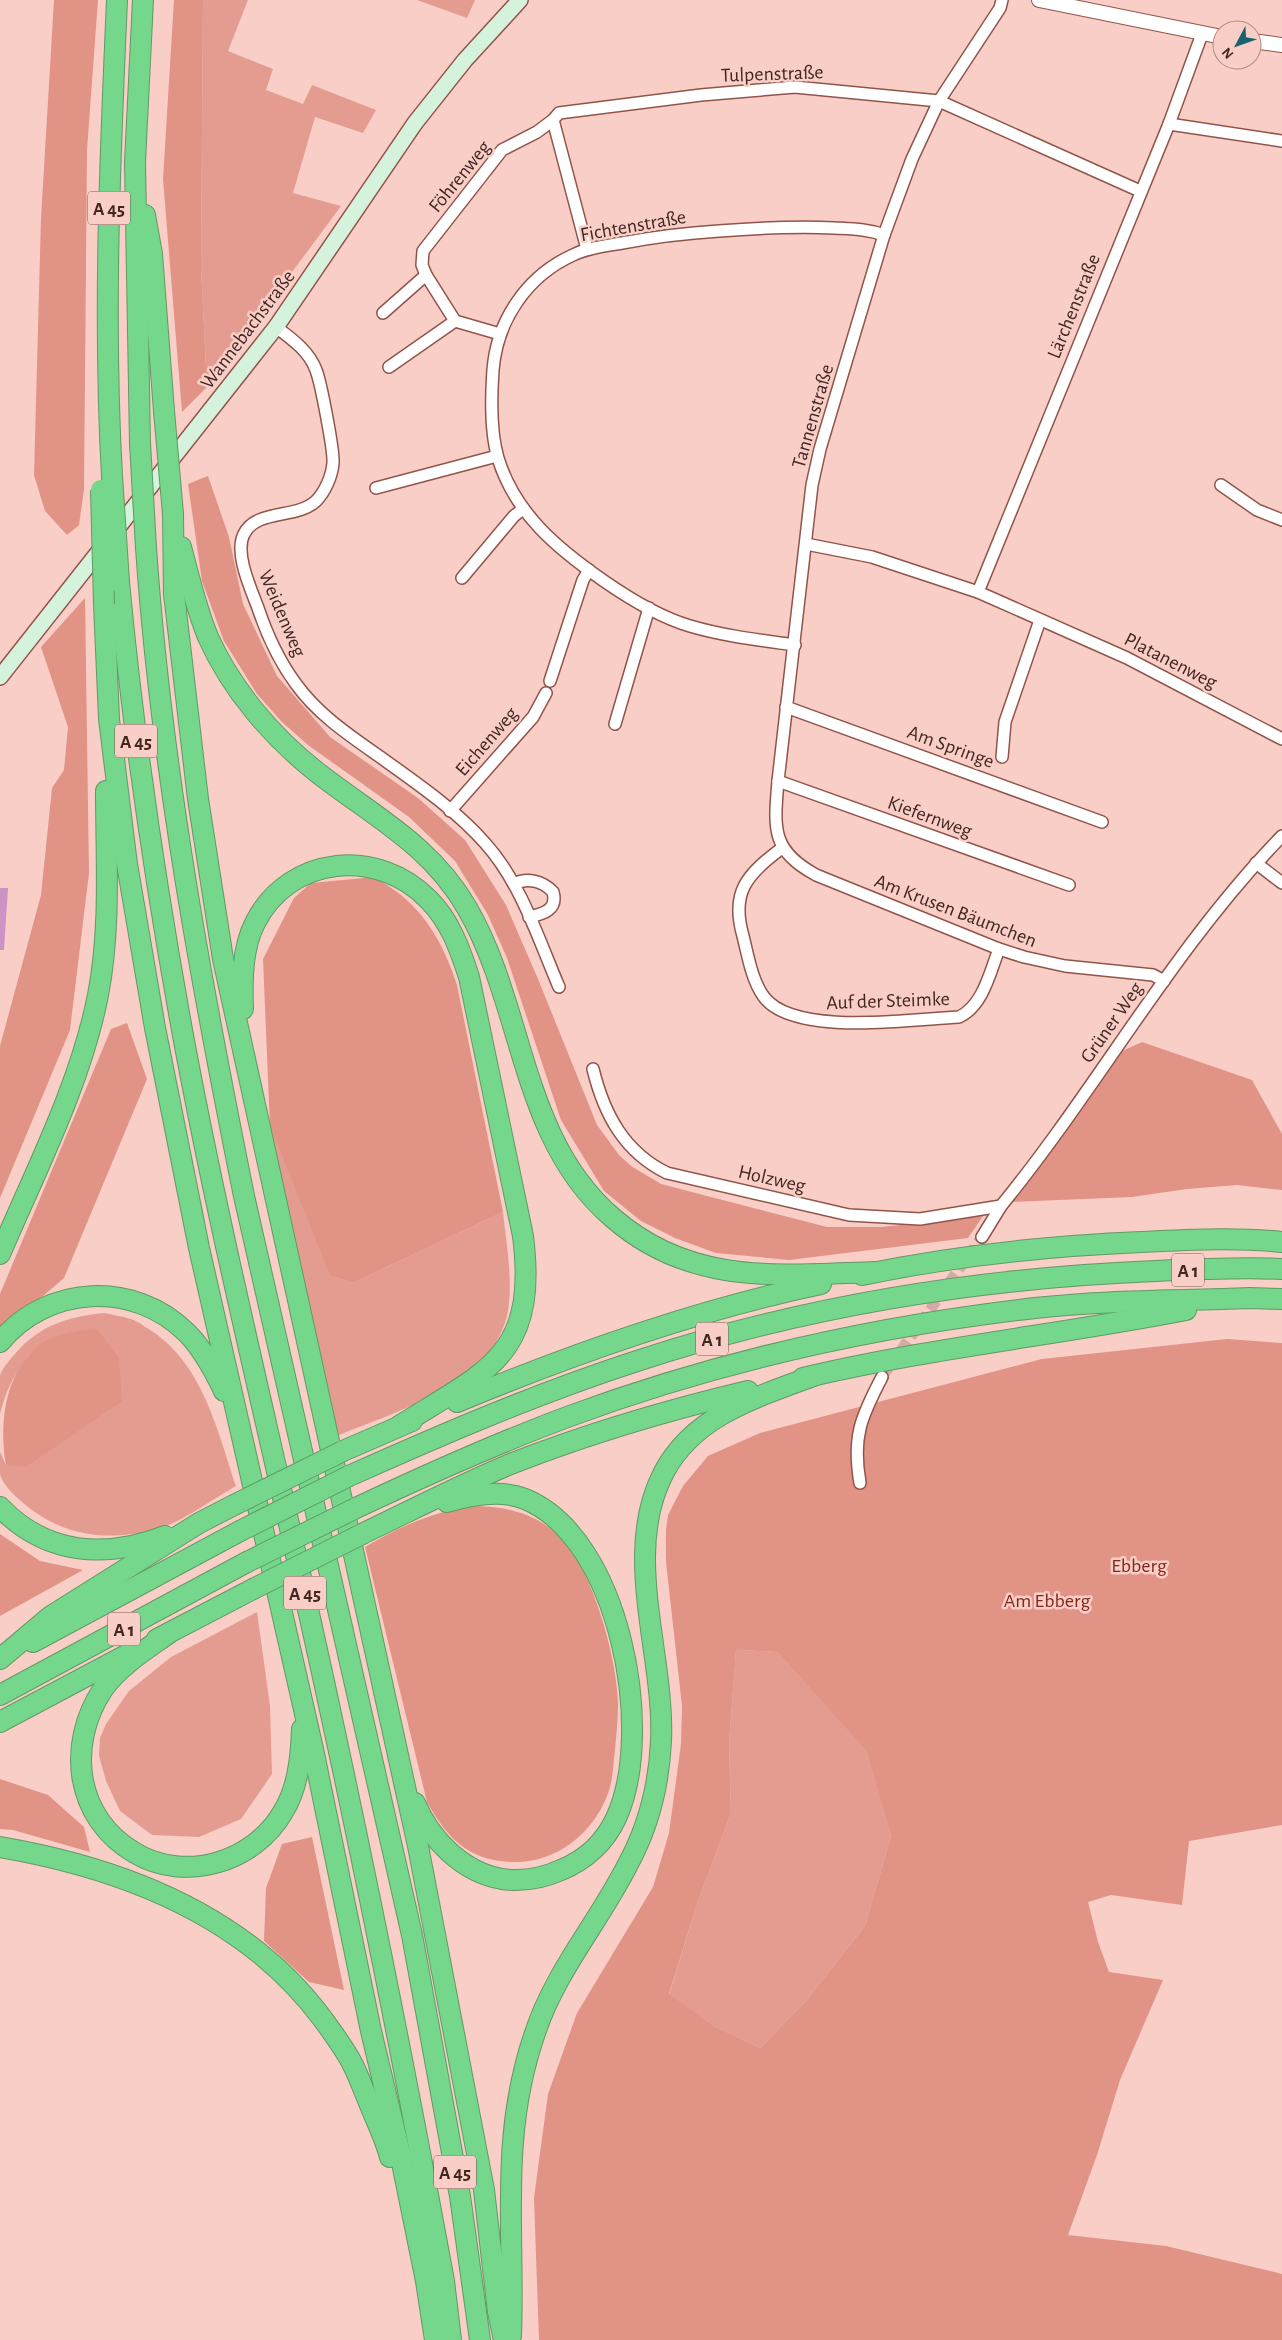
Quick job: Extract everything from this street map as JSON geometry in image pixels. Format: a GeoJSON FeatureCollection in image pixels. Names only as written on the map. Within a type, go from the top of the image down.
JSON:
{"type":"FeatureCollection","features":[{"type":"Feature","properties":{"kind":"highway","name":"A 45"},"geometry":{"type":"LineString","coordinates":[[117,0],[110,178],[109,417],[106,483],[140,764],[165,932],[183,1033],[236,1288],[360,1845],[444,2281],[451,2340]]}},
{"type":"Feature","properties":{"kind":"highway","name":"A 45"},"geometry":{"type":"LineString","coordinates":[[143,0],[135,162],[140,442],[146,548],[160,690],[182,855],[220,1076],[247,1206],[412,1935],[460,2196],[480,2340]]}},
{"type":"Feature","properties":{"kind":"highway"},"geometry":{"type":"LineString","coordinates":[[135,162],[152,254],[173,514],[174,594],[198,800],[223,959],[390,1718],[462,2070],[484,2190],[498,2312],[504,2340]]}},
{"type":"Feature","properties":{"kind":"highway"},"geometry":{"type":"LineString","coordinates":[[106,483],[104,604],[109,719],[126,864],[155,1028],[236,1414],[302,1704],[426,2281],[435,2340]]}},
{"type":"Feature","properties":{"kind":"highway"},"geometry":{"type":"LineString","coordinates":[[173,514],[194,598],[208,637],[240,693],[272,731],[316,771],[391,825],[426,853],[444,874],[467,908],[491,958],[538,1105],[560,1153],[586,1191],[613,1219],[628,1230],[664,1252],[687,1261],[726,1271],[780,1276],[874,1272]]}},
{"type":"Feature","properties":{"kind":"highway"},"geometry":{"type":"LineString","coordinates":[[0,1254],[80,1062],[98,996],[105,947],[108,897],[106,762],[109,719]]}},
{"type":"Feature","properties":{"kind":"highway"},"geometry":{"type":"LineString","coordinates":[[251,1085],[243,1014],[244,970],[247,948],[255,922],[273,899],[297,878],[308,873],[338,865],[352,865],[368,866],[388,872],[404,880],[429,900],[449,926],[463,957],[469,977],[523,1236],[526,1286],[524,1305],[519,1321],[512,1338],[495,1362],[470,1384],[399,1426]]}},
{"type":"Feature","properties":{"kind":"highway"},"geometry":{"type":"LineString","coordinates":[[0,1659],[51,1616],[199,1523],[234,1505],[343,1451],[399,1426],[522,1376],[629,1337],[720,1308],[874,1272],[1000,1253],[1089,1244],[1218,1238],[1282,1242]]}},
{"type":"Feature","properties":{"kind":"highway","name":"A 1"},"geometry":{"type":"LineString","coordinates":[[0,1659],[240,1530],[348,1476],[489,1415],[638,1360],[796,1317],[926,1293],[1033,1278],[1245,1267],[1282,1268]]}},
{"type":"Feature","properties":{"kind":"highway"},"geometry":{"type":"LineString","coordinates":[[0,1342],[34,1312],[51,1304],[87,1296],[128,1299],[160,1312],[188,1333],[209,1361],[236,1414]]}},
{"type":"Feature","properties":{"kind":"highway"},"geometry":{"type":"LineString","coordinates":[[0,1722],[169,1632],[362,1534],[503,1468],[582,1438],[656,1414],[878,1361],[1043,1335],[1249,1298]]}},
{"type":"Feature","properties":{"kind":"highway","name":"A 1"},"geometry":{"type":"LineString","coordinates":[[0,1695],[247,1562],[423,1476],[571,1416],[739,1363],[806,1347],[917,1325],[1037,1308],[1249,1298],[1282,1299]]}},
{"type":"Feature","properties":{"kind":"highway"},"geometry":{"type":"LineString","coordinates":[[511,2340],[510,2171],[517,2101],[525,2065],[535,2030],[551,1994],[627,1867],[650,1812],[658,1779],[661,1710],[646,1564],[648,1511],[664,1472],[692,1436],[710,1420],[744,1402],[816,1375]]}},
{"type":"Feature","properties":{"kind":"highway"},"geometry":{"type":"LineString","coordinates":[[390,1718],[410,1791],[420,1815],[442,1846],[455,1858],[483,1873],[496,1878],[522,1880],[549,1875],[564,1869],[591,1852],[604,1837],[616,1817],[628,1776],[632,1736],[631,1695],[622,1647],[609,1600],[596,1571],[581,1546],[558,1519],[542,1508],[524,1498],[504,1494],[459,1498],[395,1518]]}},
{"type":"Feature","properties":{"kind":"highway"},"geometry":{"type":"LineString","coordinates":[[0,1507],[17,1523],[32,1533],[69,1547],[90,1550],[130,1548],[199,1523]]}},
{"type":"Feature","properties":{"kind":"highway"},"geometry":{"type":"LineString","coordinates":[[169,1632],[138,1656],[104,1688],[90,1714],[81,1743],[80,1773],[88,1800],[106,1828],[121,1844],[136,1854],[151,1860],[180,1867],[210,1866],[239,1855],[251,1847],[274,1826],[292,1794],[300,1761],[302,1704]]}},
{"type":"Feature","properties":{"kind":"highway"},"geometry":{"type":"LineString","coordinates":[[0,1847],[69,1860],[106,1872],[176,1900],[248,1943],[273,1963],[296,1986],[332,2032],[353,2064],[387,2146],[426,2281]]}},
{"type":"Feature","properties":{"kind":"main road","name":"Wannebachstraße"},"geometry":{"type":"LineString","coordinates":[[0,677],[276,328],[415,124],[465,60],[520,0]]}},
{"type":"Feature","properties":{"kind":"street","name":"Tannenstraße"},"geometry":{"type":"LineString","coordinates":[[799,866],[782,848],[777,833],[775,816],[812,485],[820,449],[884,235],[912,159],[939,101],[1000,8],[1002,0]]}},
{"type":"Feature","properties":{"kind":"street"},"geometry":{"type":"LineString","coordinates":[[1040,0],[1212,36]]}},
{"type":"Feature","properties":{"kind":"street","name":"Lärchenstraße"},"geometry":{"type":"LineString","coordinates":[[978,592],[1140,191],[1169,124],[1202,34]]}},
{"type":"Feature","properties":{"kind":"street"},"geometry":{"type":"LineString","coordinates":[[1262,42],[1282,45]]}},
{"type":"Feature","properties":{"kind":"street","name":"Tulpenstraße"},"geometry":{"type":"LineString","coordinates":[[553,120],[559,113],[701,95],[795,87],[939,101],[1140,191]]}},
{"type":"Feature","properties":{"kind":"street"},"geometry":{"type":"LineString","coordinates":[[553,120],[587,249]]}},
{"type":"Feature","properties":{"kind":"street","name":"Föhrenweg"},"geometry":{"type":"LineString","coordinates":[[455,321],[426,275],[422,265],[423,252],[502,150],[537,132],[553,120]]}},
{"type":"Feature","properties":{"kind":"street"},"geometry":{"type":"LineString","coordinates":[[1169,124],[1282,141]]}},
{"type":"Feature","properties":{"kind":"street","name":"Fichtenstraße"},"geometry":{"type":"LineString","coordinates":[[794,645],[750,639],[689,626],[626,596],[552,542],[523,509],[512,493],[497,456],[493,432],[492,383],[494,361],[500,334],[513,308],[538,278],[558,262],[587,249],[702,232],[788,226],[871,230],[884,235]]}},
{"type":"Feature","properties":{"kind":"street"},"geometry":{"type":"LineString","coordinates":[[383,312],[426,275]]}},
{"type":"Feature","properties":{"kind":"street"},"geometry":{"type":"LineString","coordinates":[[389,367],[455,321],[500,334]]}},
{"type":"Feature","properties":{"kind":"street","name":"Weidenweg"},"geometry":{"type":"LineString","coordinates":[[276,328],[295,341],[316,370],[333,462],[325,489],[311,505],[263,519],[250,527],[243,536],[240,547],[244,568],[271,643],[293,679],[321,712],[450,810],[484,841],[500,861],[514,884],[559,987]]}},
{"type":"Feature","properties":{"kind":"street"},"geometry":{"type":"LineString","coordinates":[[376,488],[497,456]]}},
{"type":"Feature","properties":{"kind":"street"},"geometry":{"type":"LineString","coordinates":[[1221,485],[1257,510],[1282,520]]}},
{"type":"Feature","properties":{"kind":"street"},"geometry":{"type":"LineString","coordinates":[[462,578],[514,516],[523,509]]}},
{"type":"Feature","properties":{"kind":"street","name":"Platanenweg"},"geometry":{"type":"LineString","coordinates":[[806,544],[872,558],[978,592],[1127,658],[1282,739]]}},
{"type":"Feature","properties":{"kind":"street"},"geometry":{"type":"LineString","coordinates":[[550,681],[583,580],[589,570]]}},
{"type":"Feature","properties":{"kind":"street"},"geometry":{"type":"LineString","coordinates":[[615,724],[649,608]]}},
{"type":"Feature","properties":{"kind":"street"},"geometry":{"type":"LineString","coordinates":[[1002,757],[1005,722],[1040,620]]}},
{"type":"Feature","properties":{"kind":"street","name":"Eichenweg"},"geometry":{"type":"LineString","coordinates":[[450,810],[532,717],[546,693]]}},
{"type":"Feature","properties":{"kind":"street","name":"Am Springe"},"geometry":{"type":"LineString","coordinates":[[786,707],[1102,822]]}},
{"type":"Feature","properties":{"kind":"street","name":"Kiefernweg"},"geometry":{"type":"LineString","coordinates":[[778,782],[1069,885]]}},
{"type":"Feature","properties":{"kind":"street","name":"Grüner Weg"},"geometry":{"type":"LineString","coordinates":[[982,1238],[1001,1206],[1217,908],[1256,862],[1282,836]]}},
{"type":"Feature","properties":{"kind":"street","name":"Auf der Steimke"},"geometry":{"type":"LineString","coordinates":[[782,848],[750,876],[738,900],[739,918],[758,987],[768,1002],[793,1017],[822,1022],[959,1017],[969,1012],[976,1003],[999,949]]}},
{"type":"Feature","properties":{"kind":"street"},"geometry":{"type":"LineString","coordinates":[[1256,862],[1282,883]]}},
{"type":"Feature","properties":{"kind":"street","name":"Am Krusen Bäumchen"},"geometry":{"type":"LineString","coordinates":[[799,866],[816,875],[999,949],[1042,962],[1121,973],[1153,975],[1164,980]]}},
{"type":"Feature","properties":{"kind":"street"},"geometry":{"type":"LineString","coordinates":[[514,884],[522,880],[529,880],[545,885],[553,892],[554,903],[549,911],[529,917]]}},
{"type":"Feature","properties":{"kind":"street","name":"Holzweg"},"geometry":{"type":"LineString","coordinates":[[593,1069],[600,1097],[624,1141],[645,1160],[667,1173],[848,1215],[920,1219],[1001,1206]]}},
{"type":"Feature","properties":{"kind":"street"},"geometry":{"type":"LineString","coordinates":[[860,1483],[856,1458],[857,1436],[866,1408],[882,1377]]}},
{"type":"Feature","properties":{"kind":"shaded area"},"geometry":{"type":"Polygon","coordinates":[[[203,0],[248,0],[228,51],[273,69],[266,90],[303,104],[312,85],[376,110],[363,133],[315,117],[293,193],[341,206],[207,387],[201,267],[203,0]]]}},
{"type":"Feature","properties":{"kind":"shaded area"},"geometry":{"type":"Polygon","coordinates":[[[417,0],[475,0],[467,18],[417,0]]]}},
{"type":"Feature","properties":{"kind":"shaded area"},"geometry":{"type":"Polygon","coordinates":[[[0,888],[8,888],[4,950],[0,950],[0,888]]]}},
{"type":"Feature","properties":{"kind":"shaded area"},"geometry":{"type":"Polygon","coordinates":[[[270,1127],[331,1275],[353,1283],[503,1212],[509,1269],[509,1303],[502,1330],[488,1353],[468,1373],[444,1389],[417,1403],[337,1436],[270,1127]]]}},
{"type":"Feature","properties":{"kind":"shaded area"},"geometry":{"type":"Polygon","coordinates":[[[104,1313],[134,1320],[166,1342],[181,1359],[194,1377],[205,1398],[236,1486],[171,1524],[144,1532],[106,1536],[70,1530],[53,1523],[18,1499],[6,1485],[0,1474],[0,1452],[6,1465],[30,1354],[11,1382],[0,1414],[0,1376],[4,1367],[24,1344],[44,1329],[66,1320],[104,1313]]]}},
{"type":"Feature","properties":{"kind":"shaded area"},"geometry":{"type":"Polygon","coordinates":[[[257,1612],[270,1706],[272,1774],[241,1819],[199,1837],[152,1835],[120,1811],[106,1781],[99,1756],[100,1738],[106,1724],[129,1691],[171,1657],[257,1612]]]}},
{"type":"Feature","properties":{"kind":"shaded area"},"geometry":{"type":"Polygon","coordinates":[[[736,1650],[777,1652],[868,1751],[891,1836],[865,1926],[806,2001],[760,2048],[714,2026],[669,1995],[697,1904],[731,1813],[729,1744],[736,1650]]]}},
{"type":"Feature","properties":{"kind":"green space"},"geometry":{"type":"Polygon","coordinates":[[[54,0],[98,0],[87,150],[84,489],[79,525],[67,535],[45,511],[34,475],[41,218],[54,0]]]}},
{"type":"Feature","properties":{"kind":"green space"},"geometry":{"type":"Polygon","coordinates":[[[174,0],[203,0],[201,267],[207,387],[182,412],[163,179],[174,0]]]}},
{"type":"Feature","properties":{"kind":"green space"},"geometry":{"type":"Polygon","coordinates":[[[208,476],[229,537],[243,604],[277,676],[330,737],[418,798],[465,840],[506,905],[597,1125],[619,1155],[631,1166],[661,1184],[827,1227],[882,1227],[983,1216],[968,1238],[789,1260],[716,1253],[675,1238],[641,1221],[604,1191],[561,1120],[507,958],[488,915],[455,861],[409,817],[308,745],[282,722],[257,694],[224,641],[202,581],[188,484],[208,476]]]}},
{"type":"Feature","properties":{"kind":"green space"},"geometry":{"type":"Polygon","coordinates":[[[85,598],[89,873],[70,1030],[0,1198],[0,1046],[41,895],[52,788],[64,770],[68,727],[41,647],[85,598]]]}},
{"type":"Feature","properties":{"kind":"green space"},"geometry":{"type":"Polygon","coordinates":[[[375,877],[405,898],[418,911],[444,951],[453,973],[503,1212],[353,1283],[330,1275],[270,1127],[263,959],[294,898],[311,883],[375,877]]]}},
{"type":"Feature","properties":{"kind":"green space"},"geometry":{"type":"Polygon","coordinates":[[[127,1023],[147,1079],[64,1278],[0,1333],[0,1294],[111,1029],[127,1023]]]}},
{"type":"Feature","properties":{"kind":"green space"},"geometry":{"type":"Polygon","coordinates":[[[1142,1042],[1252,1080],[1282,1134],[1282,1190],[1237,1185],[1187,1189],[1132,1197],[1010,1202],[1120,1052],[1142,1042]]]}},
{"type":"Feature","properties":{"kind":"green space"},"geometry":{"type":"Polygon","coordinates":[[[97,1329],[119,1358],[122,1401],[26,1467],[6,1465],[3,1438],[5,1410],[12,1383],[25,1360],[34,1349],[51,1338],[70,1332],[97,1329]]]}},
{"type":"Feature","properties":{"kind":"green space","name":"Am Ebberg"},"geometry":{"type":"Polygon","coordinates":[[[1227,1339],[1282,1343],[1282,1825],[1189,1841],[1182,1905],[1111,1895],[1088,1902],[1098,1942],[1109,1972],[1163,1980],[1120,2080],[1097,2155],[1068,2235],[1166,2246],[1282,2274],[1282,2340],[539,2340],[534,2198],[548,2094],[577,2013],[653,1887],[669,1833],[681,1744],[682,1706],[666,1562],[668,1515],[683,1486],[708,1456],[760,1433],[1042,1359],[1227,1339]],[[736,1650],[729,1744],[731,1813],[697,1904],[669,1994],[714,2026],[760,2048],[806,2001],[865,1926],[891,1836],[867,1751],[777,1652],[736,1650]]]}},
{"type":"Feature","properties":{"kind":"green space"},"geometry":{"type":"Polygon","coordinates":[[[477,1506],[501,1508],[524,1514],[544,1524],[563,1540],[574,1554],[584,1572],[593,1594],[608,1640],[617,1684],[618,1716],[613,1773],[609,1791],[600,1810],[592,1823],[570,1844],[542,1858],[527,1861],[511,1862],[496,1860],[471,1852],[451,1836],[427,1802],[365,1547],[419,1520],[448,1511],[477,1506]]]}},
{"type":"Feature","properties":{"kind":"green space"},"geometry":{"type":"Polygon","coordinates":[[[0,1534],[40,1561],[83,1570],[0,1616],[0,1534]]]}},
{"type":"Feature","properties":{"kind":"green space"},"geometry":{"type":"Polygon","coordinates":[[[0,1779],[48,1795],[84,1827],[90,1852],[13,1830],[0,1829],[0,1779]]]}},
{"type":"Feature","properties":{"kind":"green space"},"geometry":{"type":"Polygon","coordinates":[[[312,1837],[344,1990],[309,1982],[264,1941],[266,1888],[282,1844],[312,1837]]]}},
{"type":"Feature","properties":{"kind":"tunnel"},"geometry":{"type":"LineString","coordinates":[[882,1377],[982,1237]]}},
{"type":"Feature","properties":{"kind":"park label","name":"Ebberg"},"geometry":{"type":"Point","coordinates":[1139,1565]}}]}
